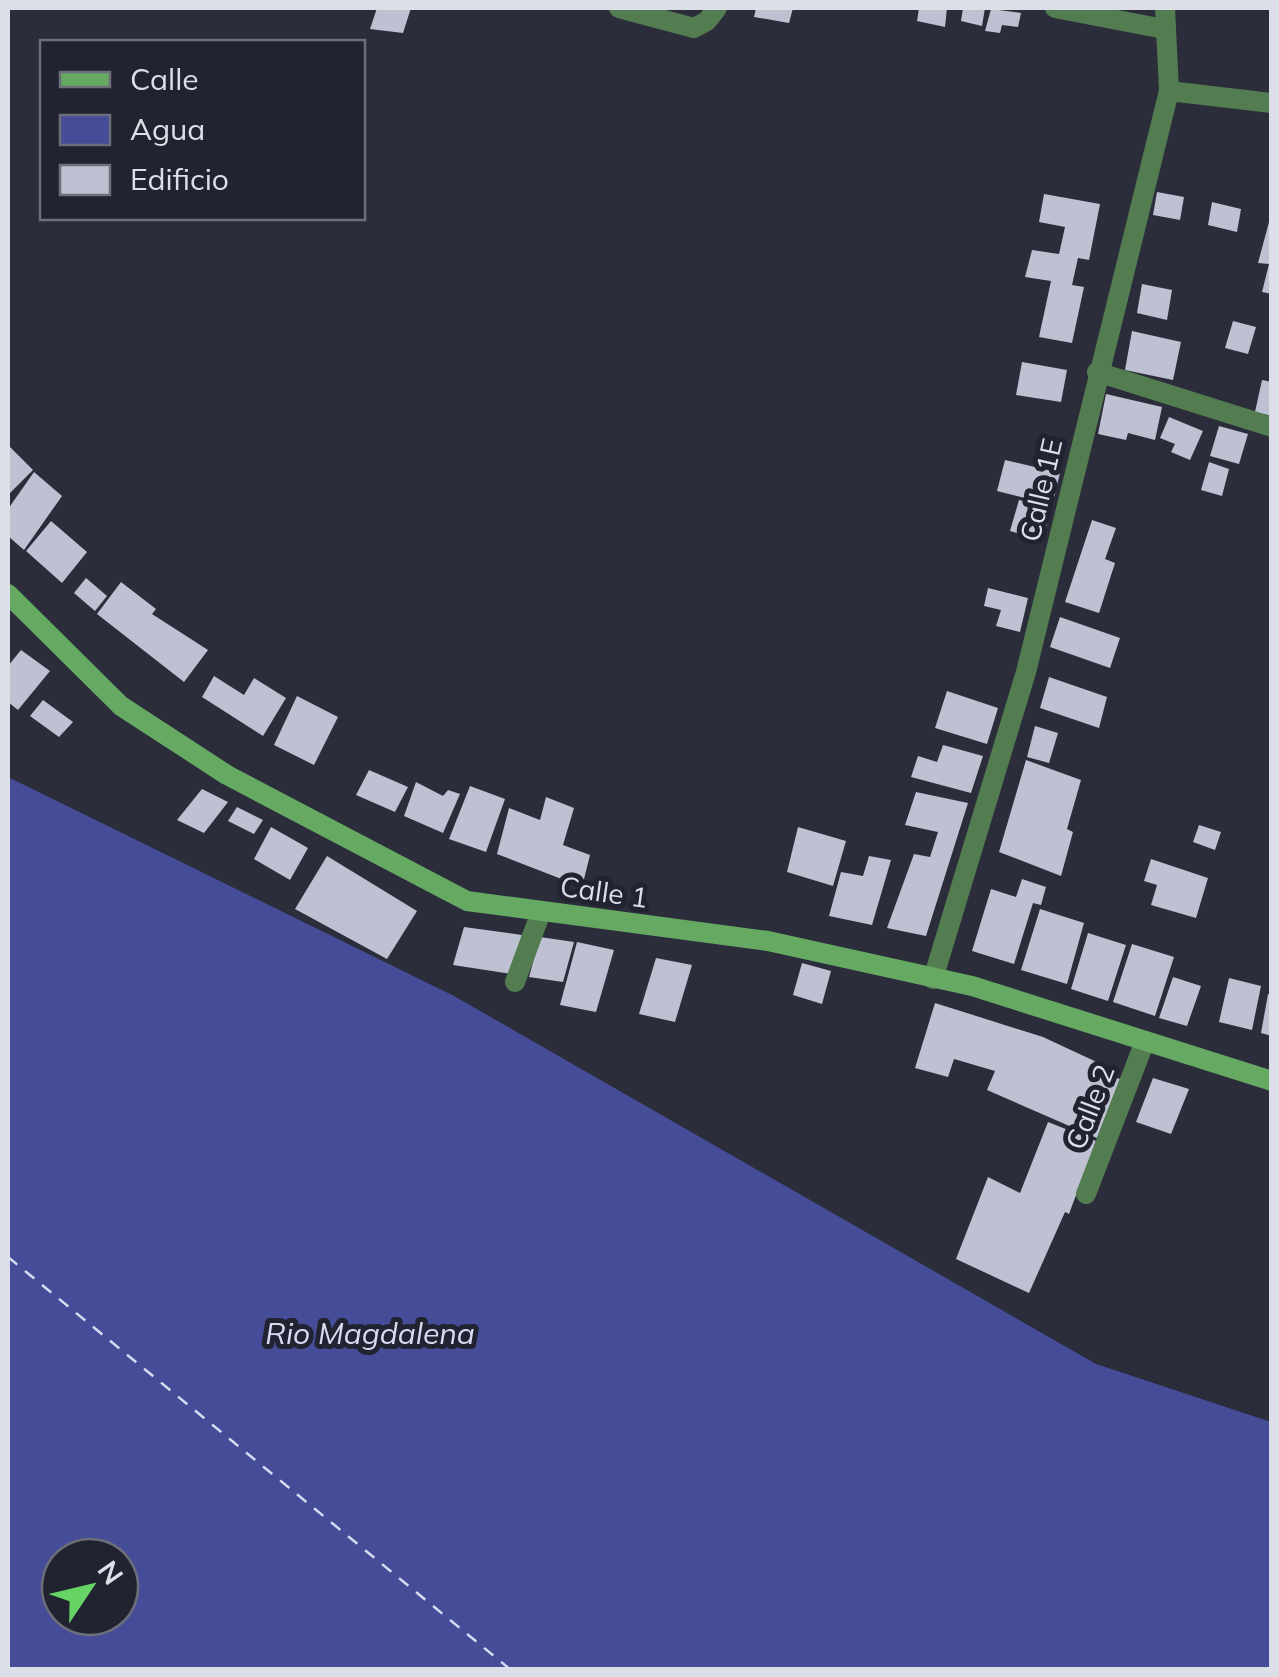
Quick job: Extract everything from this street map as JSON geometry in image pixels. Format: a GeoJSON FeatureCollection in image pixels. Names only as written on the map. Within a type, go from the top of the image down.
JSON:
{"type":"FeatureCollection","features":[{"type":"Feature","properties":{"kind":"street"},"geometry":{"type":"LineString","coordinates":[[619,8],[694,28],[707,21],[716,8]]}},
{"type":"Feature","properties":{"kind":"street"},"geometry":{"type":"LineString","coordinates":[[1054,8],[1164,18]]}},
{"type":"Feature","properties":{"kind":"street","name":"Calle 1E"},"geometry":{"type":"LineString","coordinates":[[933,979],[1026,672],[1169,91],[1164,18]]}},
{"type":"Feature","properties":{"kind":"street"},"geometry":{"type":"LineString","coordinates":[[1169,91],[1272,103]]}},
{"type":"Feature","properties":{"kind":"street"},"geometry":{"type":"LineString","coordinates":[[1097,372],[1272,427]]}},
{"type":"Feature","properties":{"kind":"street","name":"Calle 1"},"geometry":{"type":"LineString","coordinates":[[11,606],[121,706],[227,775],[467,900],[768,942],[972,986],[1272,1080]]}},
{"type":"Feature","properties":{"kind":"street"},"geometry":{"type":"LineString","coordinates":[[515,982],[541,912]]}},
{"type":"Feature","properties":{"kind":"street","name":"Calle 2"},"geometry":{"type":"LineString","coordinates":[[1086,1194],[1145,1041]]}},
{"type":"Feature","properties":{"kind":"water","name":"Rio Magdalena"},"geometry":{"type":"Polygon","coordinates":[[[8,777],[454,996],[1096,1364],[1271,1422],[1271,1669],[8,1669],[8,777]]]}},
{"type":"Feature","properties":{"kind":"building"},"geometry":{"type":"Polygon","coordinates":[[[377,8],[411,8],[403,33],[370,29],[377,8]]]}},
{"type":"Feature","properties":{"kind":"building"},"geometry":{"type":"Polygon","coordinates":[[[756,8],[793,8],[789,23],[754,17],[756,8]]]}},
{"type":"Feature","properties":{"kind":"building"},"geometry":{"type":"Polygon","coordinates":[[[919,8],[947,8],[945,27],[917,21],[919,8]]]}},
{"type":"Feature","properties":{"kind":"building"},"geometry":{"type":"Polygon","coordinates":[[[963,8],[985,8],[982,26],[961,21],[963,8]]]}},
{"type":"Feature","properties":{"kind":"building"},"geometry":{"type":"Polygon","coordinates":[[[991,9],[1021,13],[1018,27],[1002,25],[1000,33],[985,31],[991,9]]]}},
{"type":"Feature","properties":{"kind":"building"},"geometry":{"type":"Polygon","coordinates":[[[1157,192],[1184,197],[1180,220],[1153,215],[1157,192]]]}},
{"type":"Feature","properties":{"kind":"building"},"geometry":{"type":"Polygon","coordinates":[[[1044,194],[1100,204],[1089,260],[1078,258],[1072,285],[1084,287],[1072,343],[1039,337],[1051,281],[1025,277],[1032,250],[1059,254],[1065,227],[1039,222],[1044,194]]]}},
{"type":"Feature","properties":{"kind":"building"},"geometry":{"type":"Polygon","coordinates":[[[1212,202],[1241,209],[1237,232],[1208,225],[1212,202]]]}},
{"type":"Feature","properties":{"kind":"building"},"geometry":{"type":"Polygon","coordinates":[[[1272,211],[1272,294],[1262,292],[1269,264],[1258,263],[1272,211]]]}},
{"type":"Feature","properties":{"kind":"building"},"geometry":{"type":"Polygon","coordinates":[[[1142,284],[1172,290],[1167,320],[1137,313],[1142,284]]]}},
{"type":"Feature","properties":{"kind":"building"},"geometry":{"type":"Polygon","coordinates":[[[1233,321],[1256,327],[1248,354],[1225,348],[1233,321]]]}},
{"type":"Feature","properties":{"kind":"building"},"geometry":{"type":"Polygon","coordinates":[[[1132,331],[1181,342],[1173,380],[1125,370],[1132,331]]]}},
{"type":"Feature","properties":{"kind":"building"},"geometry":{"type":"Polygon","coordinates":[[[1022,362],[1067,370],[1061,402],[1016,395],[1022,362]]]}},
{"type":"Feature","properties":{"kind":"building"},"geometry":{"type":"Polygon","coordinates":[[[1262,380],[1272,382],[1272,416],[1255,412],[1262,380]]]}},
{"type":"Feature","properties":{"kind":"building"},"geometry":{"type":"Polygon","coordinates":[[[1106,394],[1162,407],[1155,440],[1128,433],[1126,440],[1098,434],[1106,394]]]}},
{"type":"Feature","properties":{"kind":"building"},"geometry":{"type":"Polygon","coordinates":[[[1169,417],[1203,431],[1190,460],[1171,452],[1175,444],[1160,438],[1169,417]]]}},
{"type":"Feature","properties":{"kind":"building"},"geometry":{"type":"Polygon","coordinates":[[[1219,426],[1248,434],[1239,464],[1210,456],[1219,426]]]}},
{"type":"Feature","properties":{"kind":"building"},"geometry":{"type":"Polygon","coordinates":[[[8,445],[33,470],[8,495],[8,445]]]}},
{"type":"Feature","properties":{"kind":"building"},"geometry":{"type":"Polygon","coordinates":[[[1005,460],[1060,473],[1052,505],[997,491],[1005,460]]]}},
{"type":"Feature","properties":{"kind":"building"},"geometry":{"type":"Polygon","coordinates":[[[1209,462],[1229,469],[1222,496],[1201,490],[1209,462]]]}},
{"type":"Feature","properties":{"kind":"building"},"geometry":{"type":"Polygon","coordinates":[[[34,472],[62,496],[24,550],[8,536],[8,509],[34,472]]]}},
{"type":"Feature","properties":{"kind":"building"},"geometry":{"type":"Polygon","coordinates":[[[1019,500],[1051,508],[1043,540],[1010,531],[1019,500]]]}},
{"type":"Feature","properties":{"kind":"building"},"geometry":{"type":"Polygon","coordinates":[[[1092,520],[1116,528],[1105,559],[1115,563],[1099,613],[1065,602],[1092,520]]]}},
{"type":"Feature","properties":{"kind":"building"},"geometry":{"type":"Polygon","coordinates":[[[51,521],[87,552],[62,583],[26,551],[51,521]]]}},
{"type":"Feature","properties":{"kind":"building"},"geometry":{"type":"Polygon","coordinates":[[[86,578],[107,596],[95,611],[74,593],[86,578]]]}},
{"type":"Feature","properties":{"kind":"building"},"geometry":{"type":"Polygon","coordinates":[[[121,582],[156,609],[152,614],[208,650],[184,682],[97,614],[121,582]]]}},
{"type":"Feature","properties":{"kind":"building"},"geometry":{"type":"Polygon","coordinates":[[[988,588],[1028,598],[1020,632],[996,626],[1001,610],[984,606],[988,588]]]}},
{"type":"Feature","properties":{"kind":"building"},"geometry":{"type":"Polygon","coordinates":[[[1060,617],[1120,638],[1110,668],[1050,647],[1060,617]]]}},
{"type":"Feature","properties":{"kind":"building"},"geometry":{"type":"Polygon","coordinates":[[[21,650],[50,671],[18,710],[8,702],[8,666],[21,650]]]}},
{"type":"Feature","properties":{"kind":"building"},"geometry":{"type":"Polygon","coordinates":[[[214,676],[244,695],[254,678],[286,698],[263,736],[202,697],[214,676]]]}},
{"type":"Feature","properties":{"kind":"building"},"geometry":{"type":"Polygon","coordinates":[[[1049,677],[1107,697],[1099,728],[1040,708],[1049,677]]]}},
{"type":"Feature","properties":{"kind":"building"},"geometry":{"type":"Polygon","coordinates":[[[947,691],[998,708],[987,744],[935,728],[947,691]]]}},
{"type":"Feature","properties":{"kind":"building"},"geometry":{"type":"Polygon","coordinates":[[[297,696],[338,717],[314,765],[274,745],[297,696]]]}},
{"type":"Feature","properties":{"kind":"building"},"geometry":{"type":"Polygon","coordinates":[[[43,700],[73,722],[59,737],[30,716],[43,700]]]}},
{"type":"Feature","properties":{"kind":"building"},"geometry":{"type":"Polygon","coordinates":[[[1035,726],[1058,733],[1049,763],[1027,757],[1035,726]]]}},
{"type":"Feature","properties":{"kind":"building"},"geometry":{"type":"Polygon","coordinates":[[[943,745],[983,756],[971,793],[911,777],[918,756],[937,762],[943,745]]]}},
{"type":"Feature","properties":{"kind":"building"},"geometry":{"type":"Polygon","coordinates":[[[1026,760],[1081,780],[1067,829],[1073,832],[1061,876],[999,852],[1026,760]]]}},
{"type":"Feature","properties":{"kind":"building"},"geometry":{"type":"Polygon","coordinates":[[[369,770],[408,787],[395,812],[356,795],[369,770]]]}},
{"type":"Feature","properties":{"kind":"building"},"geometry":{"type":"Polygon","coordinates":[[[416,782],[443,796],[448,790],[460,794],[443,833],[404,816],[416,782]]]}},
{"type":"Feature","properties":{"kind":"building"},"geometry":{"type":"Polygon","coordinates":[[[470,786],[505,799],[486,852],[449,839],[470,786]]]}},
{"type":"Feature","properties":{"kind":"building"},"geometry":{"type":"Polygon","coordinates":[[[202,789],[228,802],[204,833],[177,820],[202,789]]]}},
{"type":"Feature","properties":{"kind":"building"},"geometry":{"type":"Polygon","coordinates":[[[916,792],[968,803],[926,936],[887,928],[914,854],[930,857],[938,832],[905,825],[916,792]]]}},
{"type":"Feature","properties":{"kind":"building"},"geometry":{"type":"Polygon","coordinates":[[[546,797],[574,808],[563,845],[590,855],[582,887],[497,854],[509,808],[540,820],[546,797]]]}},
{"type":"Feature","properties":{"kind":"building"},"geometry":{"type":"Polygon","coordinates":[[[237,807],[263,820],[254,834],[228,821],[237,807]]]}},
{"type":"Feature","properties":{"kind":"building"},"geometry":{"type":"Polygon","coordinates":[[[1199,825],[1221,832],[1215,850],[1193,842],[1199,825]]]}},
{"type":"Feature","properties":{"kind":"building"},"geometry":{"type":"Polygon","coordinates":[[[271,827],[308,848],[290,880],[254,859],[271,827]]]}},
{"type":"Feature","properties":{"kind":"building"},"geometry":{"type":"Polygon","coordinates":[[[798,827],[846,841],[833,886],[787,872],[798,827]]]}},
{"type":"Feature","properties":{"kind":"building"},"geometry":{"type":"Polygon","coordinates":[[[327,856],[417,911],[387,959],[295,909],[327,856]]]}},
{"type":"Feature","properties":{"kind":"building"},"geometry":{"type":"Polygon","coordinates":[[[869,856],[891,860],[872,925],[829,916],[841,872],[863,876],[869,856]]]}},
{"type":"Feature","properties":{"kind":"building"},"geometry":{"type":"Polygon","coordinates":[[[1151,859],[1208,878],[1196,918],[1151,905],[1157,885],[1144,881],[1151,859]]]}},
{"type":"Feature","properties":{"kind":"building"},"geometry":{"type":"Polygon","coordinates":[[[1022,879],[1046,887],[1041,905],[1033,903],[1014,964],[972,951],[991,889],[1016,897],[1022,879]]]}},
{"type":"Feature","properties":{"kind":"building"},"geometry":{"type":"Polygon","coordinates":[[[1040,909],[1084,923],[1067,984],[1021,970],[1040,909]]]}},
{"type":"Feature","properties":{"kind":"building"},"geometry":{"type":"Polygon","coordinates":[[[464,927],[522,935],[511,974],[453,965],[464,927]]]}},
{"type":"Feature","properties":{"kind":"building"},"geometry":{"type":"Polygon","coordinates":[[[1088,933],[1126,945],[1108,1001],[1071,989],[1088,933]]]}},
{"type":"Feature","properties":{"kind":"building"},"geometry":{"type":"Polygon","coordinates":[[[540,937],[574,942],[563,982],[529,977],[540,937]]]}},
{"type":"Feature","properties":{"kind":"building"},"geometry":{"type":"Polygon","coordinates":[[[577,942],[614,950],[596,1012],[560,1005],[577,942]]]}},
{"type":"Feature","properties":{"kind":"building"},"geometry":{"type":"Polygon","coordinates":[[[1132,944],[1174,957],[1155,1016],[1113,1002],[1132,944]]]}},
{"type":"Feature","properties":{"kind":"building"},"geometry":{"type":"Polygon","coordinates":[[[656,958],[692,965],[675,1022],[639,1014],[656,958]]]}},
{"type":"Feature","properties":{"kind":"building"},"geometry":{"type":"Polygon","coordinates":[[[802,963],[831,971],[822,1004],[793,995],[802,963]]]}},
{"type":"Feature","properties":{"kind":"building"},"geometry":{"type":"Polygon","coordinates":[[[1173,977],[1201,986],[1187,1026],[1159,1018],[1173,977]]]}},
{"type":"Feature","properties":{"kind":"building"},"geometry":{"type":"Polygon","coordinates":[[[1229,978],[1261,986],[1252,1030],[1219,1022],[1229,978]]]}},
{"type":"Feature","properties":{"kind":"building"},"geometry":{"type":"Polygon","coordinates":[[[1268,994],[1272,995],[1272,1036],[1261,1033],[1268,994]]]}},
{"type":"Feature","properties":{"kind":"building"},"geometry":{"type":"Polygon","coordinates":[[[935,1003],[1043,1037],[1116,1071],[1114,1077],[1120,1079],[1097,1138],[987,1090],[995,1071],[954,1059],[948,1077],[915,1068],[935,1003]]]}},
{"type":"Feature","properties":{"kind":"building"},"geometry":{"type":"Polygon","coordinates":[[[1153,1078],[1189,1089],[1171,1134],[1136,1122],[1153,1078]]]}},
{"type":"Feature","properties":{"kind":"building"},"geometry":{"type":"Polygon","coordinates":[[[1048,1122],[1096,1141],[1069,1214],[1065,1212],[1029,1293],[956,1259],[988,1177],[1020,1193],[1048,1122]]]}},
{"type":"Feature","properties":{"kind":"ferry route"},"geometry":{"type":"LineString","coordinates":[[8,1257],[511,1670]]}}]}
